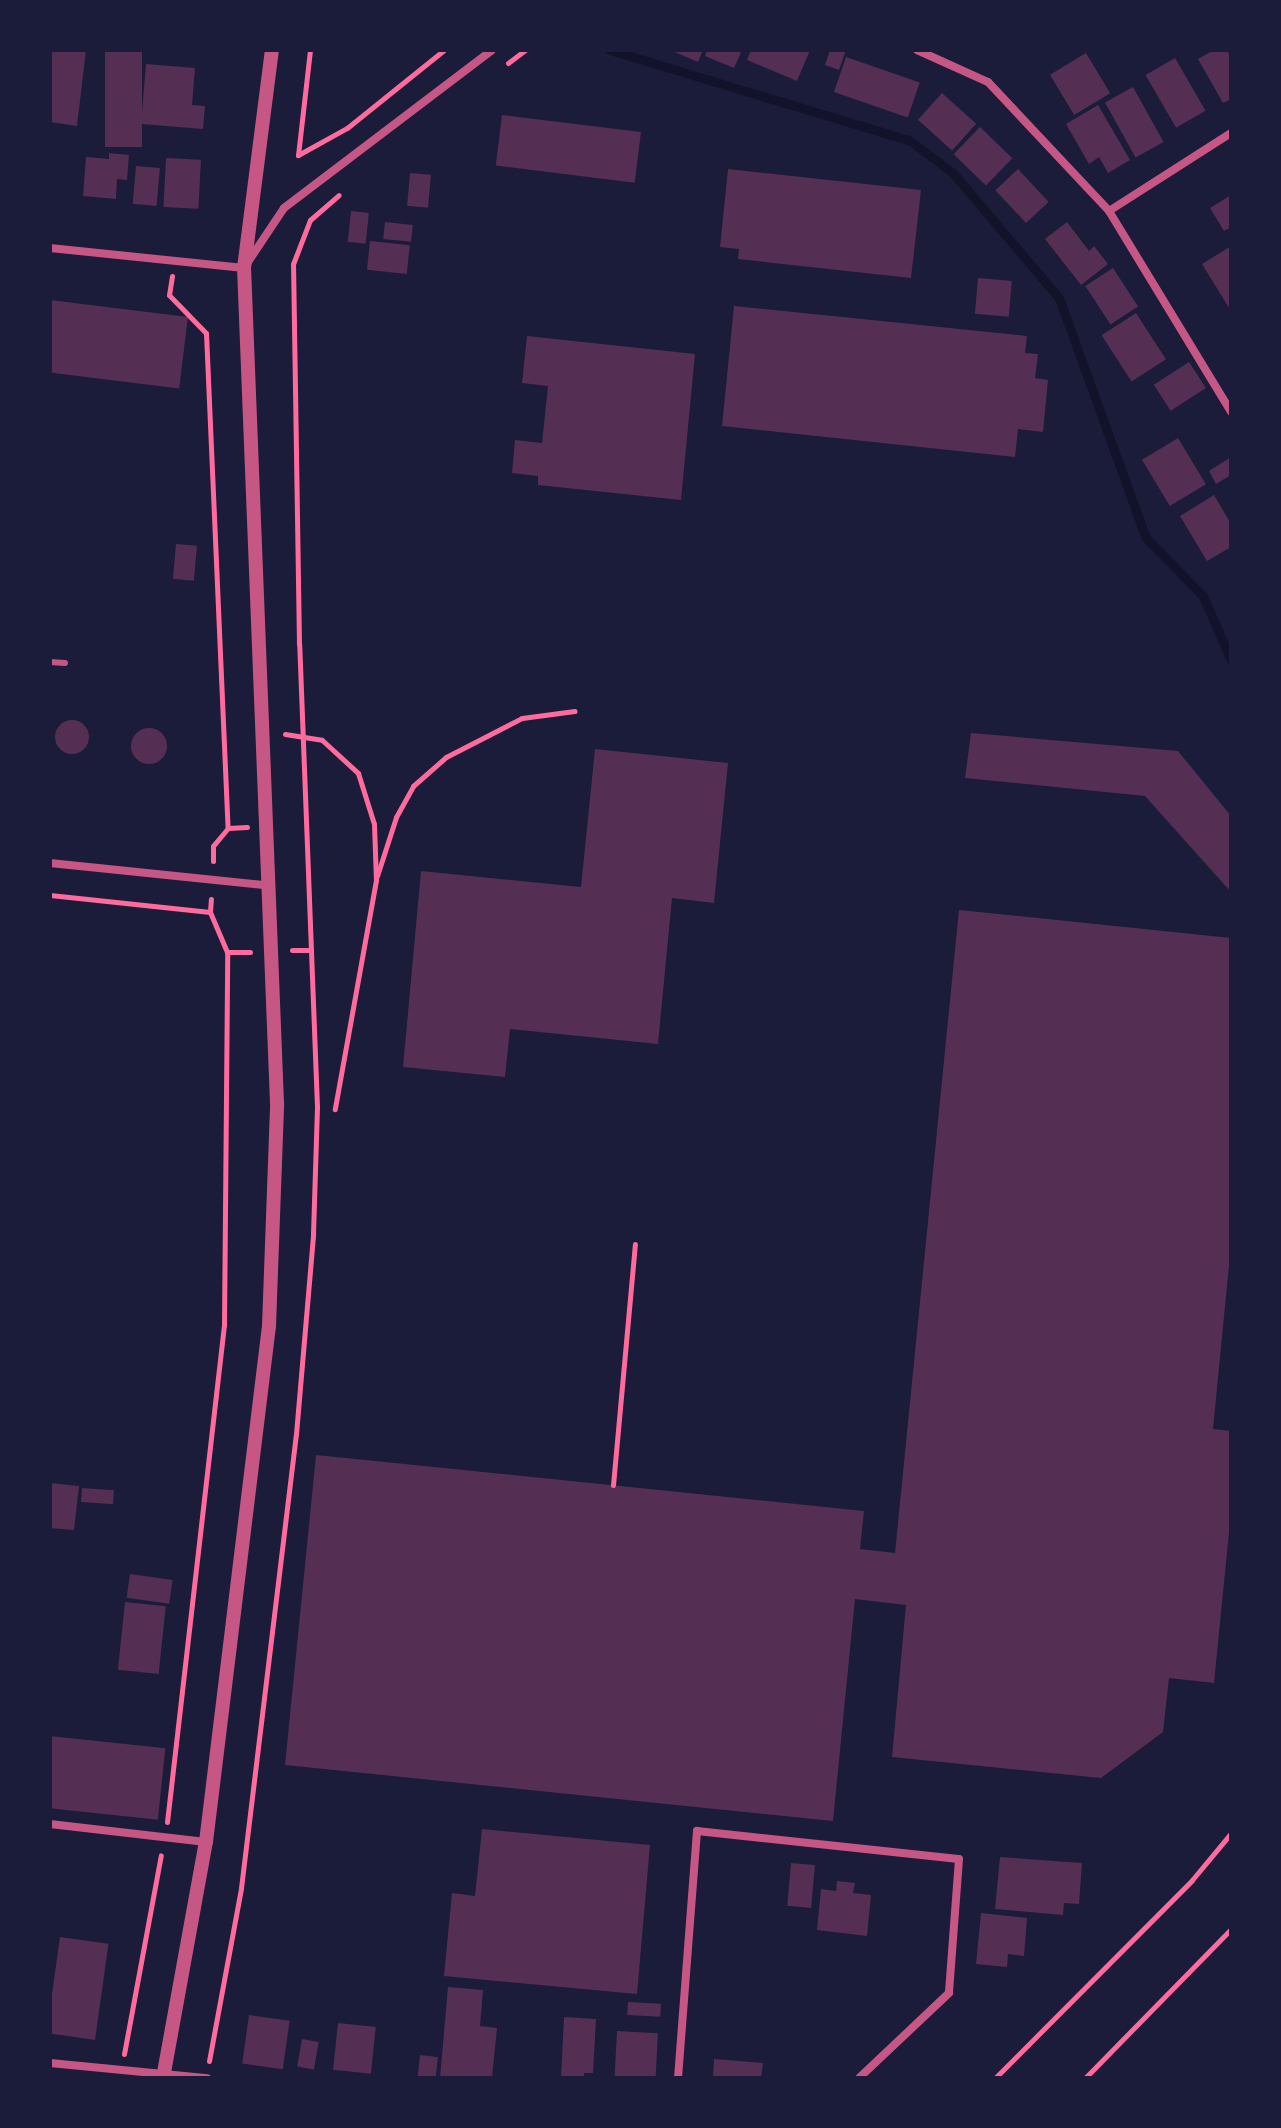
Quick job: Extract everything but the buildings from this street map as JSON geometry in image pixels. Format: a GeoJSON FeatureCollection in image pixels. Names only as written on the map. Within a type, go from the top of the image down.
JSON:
{"type":"FeatureCollection","features":[{"type":"Feature","properties":{"kind":"street"},"geometry":{"type":"LineString","coordinates":[[164,2075],[206,1842],[269,1326],[277,1103],[272,886],[244,268],[272,50]]}},
{"type":"Feature","properties":{"kind":"street"},"geometry":{"type":"LineString","coordinates":[[244,268],[284,208],[492,50]]}},
{"type":"Feature","properties":{"kind":"street"},"geometry":{"type":"LineString","coordinates":[[917,50],[988,82],[1109,211],[1231,412]]}},
{"type":"Feature","properties":{"kind":"street"},"geometry":{"type":"LineString","coordinates":[[1109,211],[1231,133]]}},
{"type":"Feature","properties":{"kind":"street"},"geometry":{"type":"LineString","coordinates":[[50,248],[244,268]]}},
{"type":"Feature","properties":{"kind":"street"},"geometry":{"type":"LineString","coordinates":[[50,863],[272,886]]}},
{"type":"Feature","properties":{"kind":"street"},"geometry":{"type":"LineString","coordinates":[[50,1824],[206,1842]]}},
{"type":"Feature","properties":{"kind":"street"},"geometry":{"type":"LineString","coordinates":[[678,2078],[697,1831],[959,1859],[949,1993],[859,2078]]}},
{"type":"Feature","properties":{"kind":"street"},"geometry":{"type":"LineString","coordinates":[[50,2063],[207,2078]]}},
{"type":"Feature","properties":{"kind":"lane"},"geometry":{"type":"LineString","coordinates":[[50,662],[65,663]]}},
{"type":"Feature","properties":{"kind":"path"},"geometry":{"type":"LineString","coordinates":[[310,50],[298,155],[347,128],[444,50]]}},
{"type":"Feature","properties":{"kind":"path"},"geometry":{"type":"LineString","coordinates":[[121,2071],[165,1837],[224,1325],[227,952],[210,912],[213,846],[228,828],[206,333],[169,295],[174,261]]}},
{"type":"Feature","properties":{"kind":"path"},"geometry":{"type":"LineString","coordinates":[[335,1109],[376,880],[396,817],[413,786],[446,757],[522,718],[575,711]]}},
{"type":"Feature","properties":{"kind":"path"},"geometry":{"type":"LineString","coordinates":[[264,731],[322,740],[358,773],[374,824],[376,880]]}},
{"type":"Feature","properties":{"kind":"path"},"geometry":{"type":"LineString","coordinates":[[50,895],[210,912]]}},
{"type":"Feature","properties":{"kind":"path"},"geometry":{"type":"LineString","coordinates":[[613,1485],[635,1244]]}},
{"type":"Feature","properties":{"kind":"path"},"geometry":{"type":"LineString","coordinates":[[995,2078],[1192,1880],[1231,1833]]}},
{"type":"Feature","properties":{"kind":"path"},"geometry":{"type":"LineString","coordinates":[[1085,2078],[1231,1929]]}},
{"type":"Feature","properties":{"kind":"waterway"},"geometry":{"type":"LineString","coordinates":[[610,50],[909,140],[953,173],[1059,298],[1146,538],[1203,596],[1231,660]]}}]}
